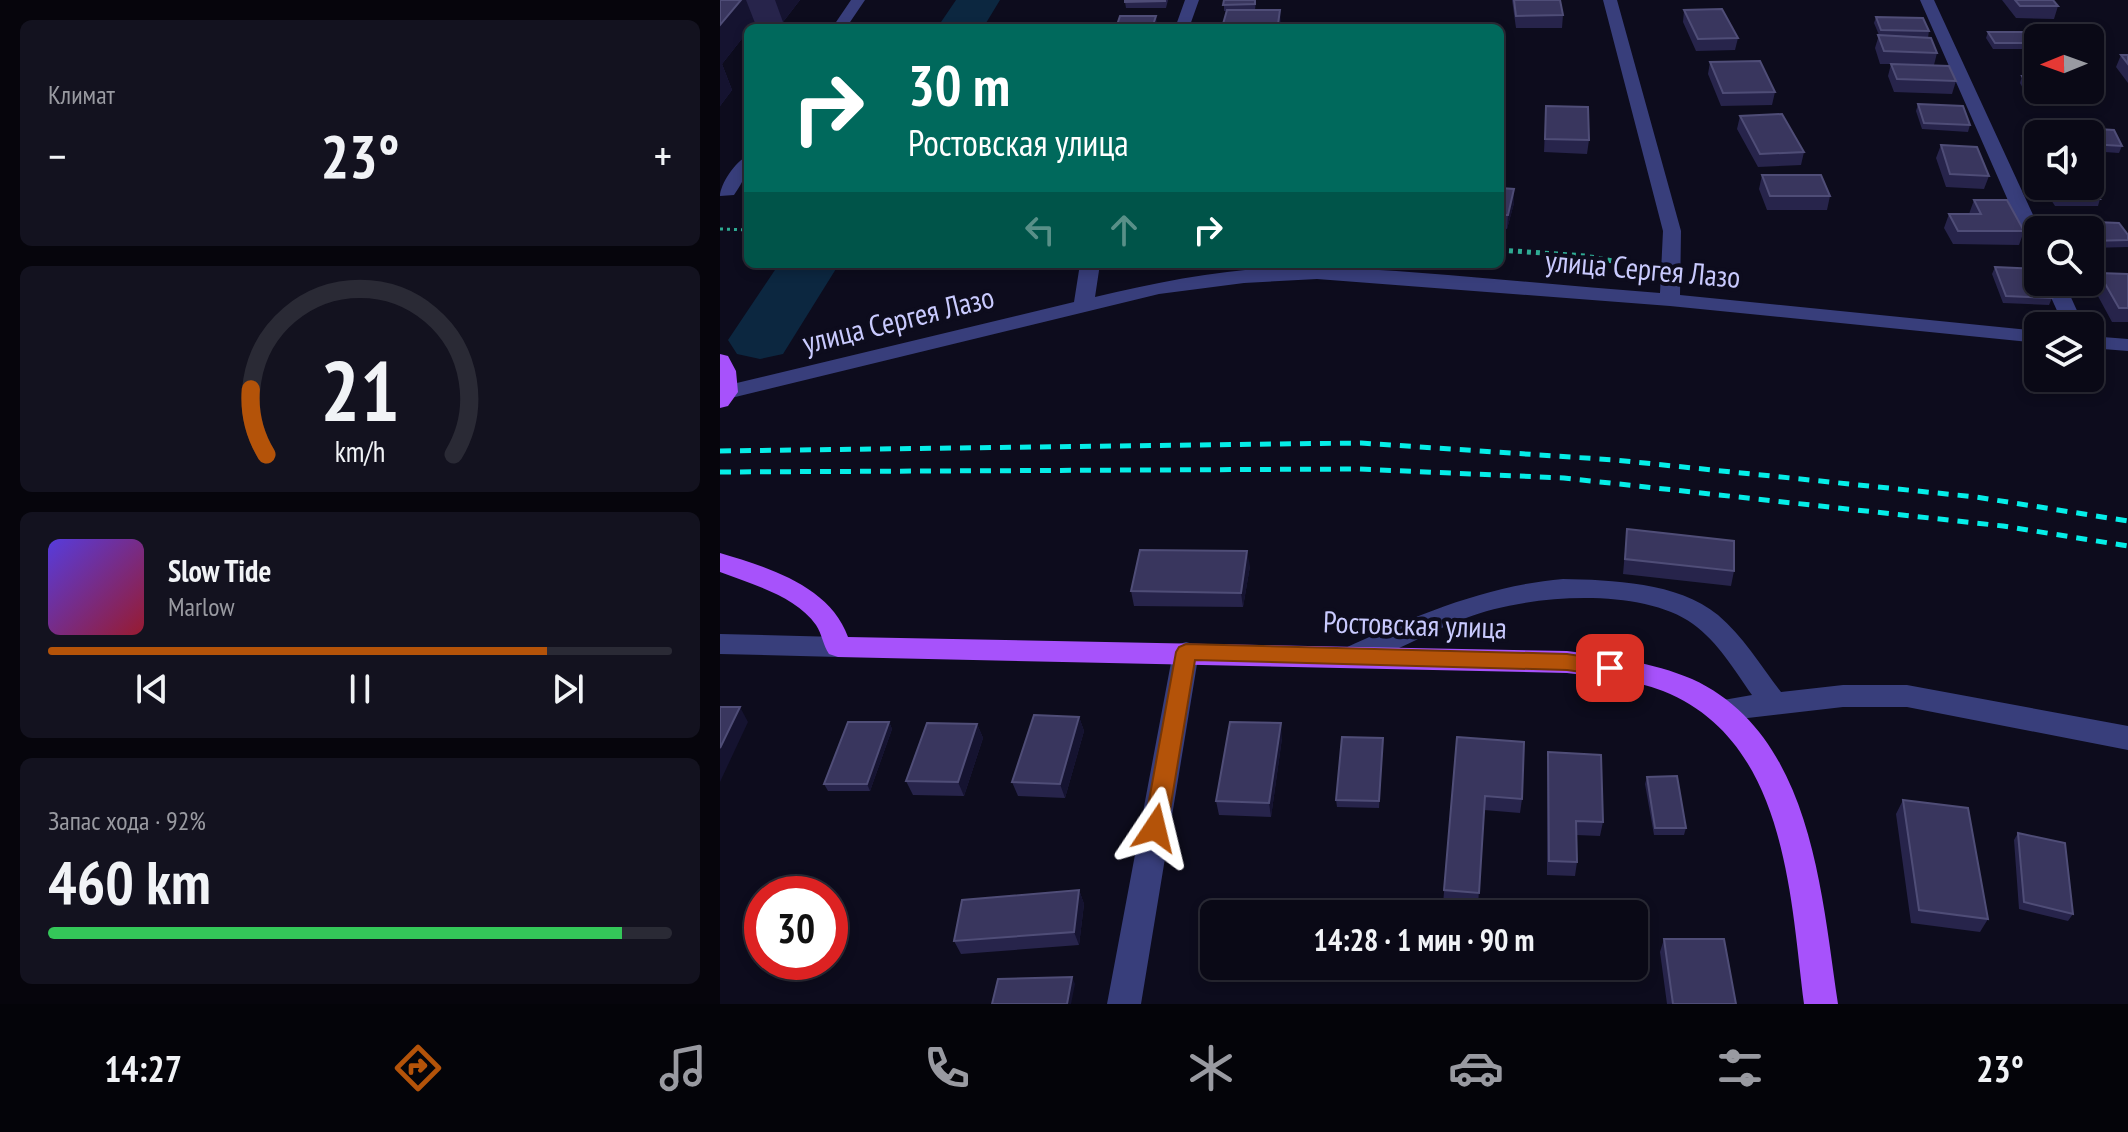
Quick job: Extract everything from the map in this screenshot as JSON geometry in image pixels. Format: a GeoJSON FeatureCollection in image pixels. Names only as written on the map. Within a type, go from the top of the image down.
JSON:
{"type":"FeatureCollection","features":[{"type":"Feature","properties":{"kind":"main road"},"geometry":{"type":"LineString","coordinates":[[720,361],[725,371],[724,397]]}},
{"type":"Feature","properties":{"kind":"main road"},"geometry":{"type":"LineString","coordinates":[[720,562],[771,583],[818,609],[830,624],[838,647]]}},
{"type":"Feature","properties":{"kind":"main road","name":"Ростовская улица"},"geometry":{"type":"LineString","coordinates":[[838,647],[1567,662],[1632,671],[1684,688],[1722,710],[1752,744],[1777,788],[1794,836],[1821,1004]]}},
{"type":"Feature","properties":{"kind":"street"},"geometry":{"type":"LineString","coordinates":[[842,24],[858,0]]}},
{"type":"Feature","properties":{"kind":"street"},"geometry":{"type":"LineString","coordinates":[[1183,24],[1192,0]]}},
{"type":"Feature","properties":{"kind":"street"},"geometry":{"type":"LineString","coordinates":[[1610,0],[1672,231],[1670,300]]}},
{"type":"Feature","properties":{"kind":"street"},"geometry":{"type":"LineString","coordinates":[[1927,0],[2024,216]]}},
{"type":"Feature","properties":{"kind":"street"},"geometry":{"type":"LineString","coordinates":[[720,191],[728,191],[744,167]]}},
{"type":"Feature","properties":{"kind":"street"},"geometry":{"type":"LineString","coordinates":[[1084,304],[1089,268]]}},
{"type":"Feature","properties":{"kind":"street","name":"улица Сергея Лазо"},"geometry":{"type":"LineString","coordinates":[[724,397],[1084,304],[1159,288],[1244,277],[1317,273],[1670,300],[2024,336]]}},
{"type":"Feature","properties":{"kind":"street"},"geometry":{"type":"LineString","coordinates":[[2104,343],[2128,345]]}},
{"type":"Feature","properties":{"kind":"street"},"geometry":{"type":"LineString","coordinates":[[1353,656],[1458,608],[1509,592],[1548,588],[1626,593],[1679,604],[1710,623],[1774,704]]}},
{"type":"Feature","properties":{"kind":"street"},"geometry":{"type":"LineString","coordinates":[[720,644],[838,647]]}},
{"type":"Feature","properties":{"kind":"street"},"geometry":{"type":"LineString","coordinates":[[1124,1004],[1186,652]]}},
{"type":"Feature","properties":{"kind":"street"},"geometry":{"type":"LineString","coordinates":[[1722,710],[1843,696],[1907,696],[2128,738]]}},
{"type":"Feature","properties":{"kind":"path"},"geometry":{"type":"LineString","coordinates":[[720,229],[744,230]]}},
{"type":"Feature","properties":{"kind":"building"},"geometry":{"type":"Polygon","coordinates":[[[720,0],[741,0],[720,25],[720,0]]]}},
{"type":"Feature","properties":{"kind":"building"},"geometry":{"type":"Polygon","coordinates":[[[1165,0],[1165,1],[1125,2],[1165,0]]]}},
{"type":"Feature","properties":{"kind":"building"},"geometry":{"type":"Polygon","coordinates":[[[1224,0],[1255,0],[1255,4],[1223,5],[1224,0]]]}},
{"type":"Feature","properties":{"kind":"building"},"geometry":{"type":"Polygon","coordinates":[[[1514,0],[1560,0],[1563,15],[1516,16],[1514,0]]]}},
{"type":"Feature","properties":{"kind":"building"},"geometry":{"type":"Polygon","coordinates":[[[2015,0],[2053,0],[2058,6],[2020,6],[2015,0]]]}},
{"type":"Feature","properties":{"kind":"building"},"geometry":{"type":"Polygon","coordinates":[[[1722,9],[1738,38],[1698,39],[1684,10],[1722,9]]]}},
{"type":"Feature","properties":{"kind":"building"},"geometry":{"type":"Polygon","coordinates":[[[1227,10],[1280,10],[1278,24],[1223,24],[1227,10]]]}},
{"type":"Feature","properties":{"kind":"building"},"geometry":{"type":"Polygon","coordinates":[[[1120,16],[1156,16],[1153,24],[1117,24],[1120,16]]]}},
{"type":"Feature","properties":{"kind":"building"},"geometry":{"type":"Polygon","coordinates":[[[1876,17],[1923,18],[1929,31],[1881,30],[1876,17]]]}},
{"type":"Feature","properties":{"kind":"building"},"geometry":{"type":"Polygon","coordinates":[[[1988,32],[2024,32],[2024,43],[1995,43],[1988,32]]]}},
{"type":"Feature","properties":{"kind":"building"},"geometry":{"type":"Polygon","coordinates":[[[1878,35],[1931,38],[1937,53],[1884,51],[1878,35]]]}},
{"type":"Feature","properties":{"kind":"building"},"geometry":{"type":"Polygon","coordinates":[[[1760,61],[1775,92],[1723,93],[1710,62],[1760,61]]]}},
{"type":"Feature","properties":{"kind":"building"},"geometry":{"type":"Polygon","coordinates":[[[1891,64],[1949,66],[1956,81],[1897,79],[1891,64]]]}},
{"type":"Feature","properties":{"kind":"building"},"geometry":{"type":"Polygon","coordinates":[[[1918,104],[1963,106],[1970,125],[1924,123],[1918,104]]]}},
{"type":"Feature","properties":{"kind":"building"},"geometry":{"type":"Polygon","coordinates":[[[1546,106],[1588,107],[1589,140],[1545,139],[1546,106]]]}},
{"type":"Feature","properties":{"kind":"building"},"geometry":{"type":"Polygon","coordinates":[[[1782,114],[1804,152],[1760,154],[1740,116],[1782,114]]]}},
{"type":"Feature","properties":{"kind":"building"},"geometry":{"type":"Polygon","coordinates":[[[2104,129],[2114,130],[2122,146],[2104,145],[2104,129]]]}},
{"type":"Feature","properties":{"kind":"building"},"geometry":{"type":"Polygon","coordinates":[[[1941,145],[1977,147],[1989,176],[1950,174],[1941,145]]]}},
{"type":"Feature","properties":{"kind":"building"},"geometry":{"type":"Polygon","coordinates":[[[1762,175],[1821,175],[1830,196],[1770,196],[1762,175]]]}},
{"type":"Feature","properties":{"kind":"building"},"geometry":{"type":"Polygon","coordinates":[[[1504,188],[1514,189],[1508,215],[1504,215],[1504,188]]]}},
{"type":"Feature","properties":{"kind":"building"},"geometry":{"type":"Polygon","coordinates":[[[1974,200],[2007,200],[2024,231],[1958,231],[1949,214],[1981,214],[1974,200]]]}},
{"type":"Feature","properties":{"kind":"building"},"geometry":{"type":"Polygon","coordinates":[[[2104,222],[2119,223],[2128,240],[2104,241],[2104,222]]]}},
{"type":"Feature","properties":{"kind":"building"},"geometry":{"type":"Polygon","coordinates":[[[1995,267],[2024,268],[2024,296],[2052,298],[2006,296],[1995,267]]]}},
{"type":"Feature","properties":{"kind":"building"},"geometry":{"type":"Polygon","coordinates":[[[2104,273],[2128,274],[2128,308],[2119,308],[2104,282],[2104,273]]]}},
{"type":"Feature","properties":{"kind":"building"},"geometry":{"type":"Polygon","coordinates":[[[1627,529],[1734,541],[1734,571],[1625,559],[1627,529]]]}},
{"type":"Feature","properties":{"kind":"building"},"geometry":{"type":"Polygon","coordinates":[[[1140,550],[1247,551],[1241,593],[1131,591],[1140,550]]]}},
{"type":"Feature","properties":{"kind":"building"},"geometry":{"type":"Polygon","coordinates":[[[720,707],[740,707],[720,748],[720,707]]]}},
{"type":"Feature","properties":{"kind":"building"},"geometry":{"type":"Polygon","coordinates":[[[1034,715],[1079,717],[1060,784],[1012,782],[1034,715]]]}},
{"type":"Feature","properties":{"kind":"building"},"geometry":{"type":"Polygon","coordinates":[[[848,722],[889,722],[867,784],[824,784],[848,722]]]}},
{"type":"Feature","properties":{"kind":"building"},"geometry":{"type":"Polygon","coordinates":[[[1230,722],[1281,723],[1269,803],[1216,801],[1230,722]]]}},
{"type":"Feature","properties":{"kind":"building"},"geometry":{"type":"Polygon","coordinates":[[[927,723],[977,724],[958,782],[906,781],[927,723]]]}},
{"type":"Feature","properties":{"kind":"building"},"geometry":{"type":"Polygon","coordinates":[[[1342,737],[1383,738],[1379,801],[1336,800],[1342,737]]]}},
{"type":"Feature","properties":{"kind":"building"},"geometry":{"type":"Polygon","coordinates":[[[1457,737],[1524,742],[1522,799],[1485,796],[1479,893],[1444,890],[1457,737]]]}},
{"type":"Feature","properties":{"kind":"building"},"geometry":{"type":"Polygon","coordinates":[[[1548,752],[1601,755],[1603,822],[1576,821],[1577,862],[1549,861],[1548,752]]]}},
{"type":"Feature","properties":{"kind":"building"},"geometry":{"type":"Polygon","coordinates":[[[1677,776],[1686,828],[1655,828],[1647,777],[1677,776]]]}},
{"type":"Feature","properties":{"kind":"building"},"geometry":{"type":"Polygon","coordinates":[[[1903,800],[1968,808],[1988,919],[1919,910],[1903,800]]]}},
{"type":"Feature","properties":{"kind":"building"},"geometry":{"type":"Polygon","coordinates":[[[2018,833],[2065,843],[2073,914],[2024,902],[2018,833]]]}},
{"type":"Feature","properties":{"kind":"building"},"geometry":{"type":"Polygon","coordinates":[[[1079,890],[1074,932],[954,941],[962,900],[1079,890]]]}},
{"type":"Feature","properties":{"kind":"building"},"geometry":{"type":"Polygon","coordinates":[[[1664,939],[1724,939],[1736,1004],[1673,1004],[1664,939]]]}},
{"type":"Feature","properties":{"kind":"building"},"geometry":{"type":"Polygon","coordinates":[[[1072,977],[1067,1004],[992,1004],[998,979],[1072,977]]]}},
{"type":"Feature","properties":{"kind":"waterway"},"geometry":{"type":"LineString","coordinates":[[963,24],[978,0]]}},
{"type":"Feature","properties":{"kind":"waterway"},"geometry":{"type":"LineString","coordinates":[[760,340],[806,268]]}},
{"type":"Feature","properties":{"kind":"railway"},"geometry":{"type":"LineString","coordinates":[[720,451],[1361,443],[1615,460],[1976,497],[2128,521]]}},
{"type":"Feature","properties":{"kind":"railway"},"geometry":{"type":"LineString","coordinates":[[720,472],[1359,469],[1564,478],[2003,526],[2128,546]]}},
{"type":"Feature","properties":{"kind":"route"},"geometry":{"type":"LineString","coordinates":[[1155,828],[1186,652],[1567,662],[1610,668]]}}]}
